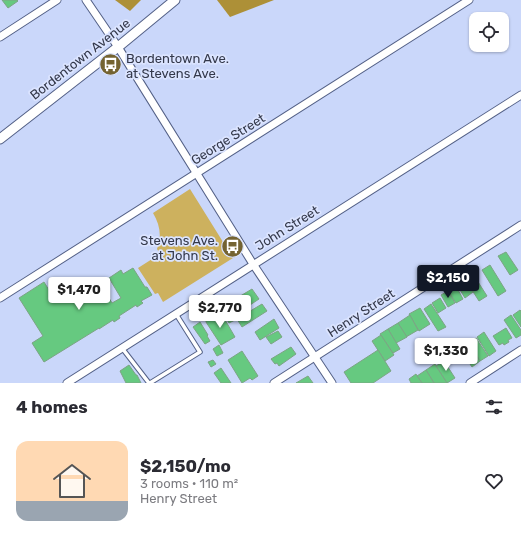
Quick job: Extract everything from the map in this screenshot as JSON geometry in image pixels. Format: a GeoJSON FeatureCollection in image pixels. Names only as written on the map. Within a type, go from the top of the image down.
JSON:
{"type":"FeatureCollection","features":[{"type":"Feature","properties":{"kind":"street"},"geometry":{"type":"LineString","coordinates":[[0,37],[57,0]]}},
{"type":"Feature","properties":{"kind":"street"},"geometry":{"type":"LineString","coordinates":[[86,0],[118,47],[253,264],[332,383]]}},
{"type":"Feature","properties":{"kind":"street","name":"Bordentown Avenue"},"geometry":{"type":"LineString","coordinates":[[0,139],[118,47],[175,0]]}},
{"type":"Feature","properties":{"kind":"street","name":"George Street"},"geometry":{"type":"LineString","coordinates":[[0,298],[469,0]]}},
{"type":"Feature","properties":{"kind":"street","name":"John Street"},"geometry":{"type":"LineString","coordinates":[[67,383],[521,95]]}},
{"type":"Feature","properties":{"kind":"street","name":"Henry Street"},"geometry":{"type":"LineString","coordinates":[[274,383],[521,225]]}},
{"type":"Feature","properties":{"kind":"street"},"geometry":{"type":"LineString","coordinates":[[470,383],[521,350]]}},
{"type":"Feature","properties":{"kind":"lane"},"geometry":{"type":"LineString","coordinates":[[122,348],[150,383],[200,352],[176,314]]}},
{"type":"Feature","properties":{"kind":"shaded area"},"geometry":{"type":"Polygon","coordinates":[[[115,0],[141,0],[130,11],[115,0]]]}},
{"type":"Feature","properties":{"kind":"shaded area"},"geometry":{"type":"Polygon","coordinates":[[[217,0],[274,0],[230,17],[217,0]]]}},
{"type":"Feature","properties":{"kind":"shaded area"},"geometry":{"type":"Polygon","coordinates":[[[190,189],[233,258],[163,302],[158,293],[155,294],[138,268],[160,254],[157,249],[160,231],[153,213],[190,189]]]}},
{"type":"Feature","properties":{"kind":"building"},"geometry":{"type":"Polygon","coordinates":[[[2,0],[17,0],[18,1],[8,8],[2,0]]]}},
{"type":"Feature","properties":{"kind":"building"},"geometry":{"type":"Polygon","coordinates":[[[506,252],[518,270],[510,275],[498,256],[506,252]]]}},
{"type":"Feature","properties":{"kind":"building"},"geometry":{"type":"Polygon","coordinates":[[[490,265],[506,291],[498,296],[482,270],[490,265]]]}},
{"type":"Feature","properties":{"kind":"building"},"geometry":{"type":"Polygon","coordinates":[[[133,268],[152,295],[141,301],[143,303],[137,307],[136,305],[119,316],[120,318],[114,322],[113,320],[44,362],[32,343],[43,336],[19,298],[44,282],[52,295],[67,287],[65,285],[76,278],[86,294],[102,284],[112,303],[121,298],[109,278],[121,270],[123,274],[133,268]]]}},
{"type":"Feature","properties":{"kind":"building"},"geometry":{"type":"Polygon","coordinates":[[[473,274],[487,296],[479,301],[465,279],[473,274]]]}},
{"type":"Feature","properties":{"kind":"building"},"geometry":{"type":"Polygon","coordinates":[[[465,280],[473,292],[465,298],[457,285],[465,280]]]}},
{"type":"Feature","properties":{"kind":"building"},"geometry":{"type":"Polygon","coordinates":[[[453,288],[454,290],[457,288],[463,299],[456,303],[448,291],[453,288]]]}},
{"type":"Feature","properties":{"kind":"building"},"geometry":{"type":"Polygon","coordinates":[[[252,289],[259,299],[244,309],[237,298],[252,289]]]}},
{"type":"Feature","properties":{"kind":"building"},"geometry":{"type":"Polygon","coordinates":[[[448,291],[455,303],[448,307],[441,295],[448,291]]]}},
{"type":"Feature","properties":{"kind":"building"},"geometry":{"type":"Polygon","coordinates":[[[440,298],[446,308],[438,313],[432,303],[440,298]]]}},
{"type":"Feature","properties":{"kind":"building"},"geometry":{"type":"Polygon","coordinates":[[[262,304],[267,311],[242,327],[237,319],[262,304]]]}},
{"type":"Feature","properties":{"kind":"building"},"geometry":{"type":"Polygon","coordinates":[[[431,304],[446,327],[438,331],[424,309],[431,304]]]}},
{"type":"Feature","properties":{"kind":"building"},"geometry":{"type":"Polygon","coordinates":[[[226,306],[235,320],[229,323],[221,309],[226,306]]]}},
{"type":"Feature","properties":{"kind":"building"},"geometry":{"type":"Polygon","coordinates":[[[420,308],[430,324],[419,331],[409,314],[420,308]]]}},
{"type":"Feature","properties":{"kind":"building"},"geometry":{"type":"Polygon","coordinates":[[[520,310],[521,311],[521,327],[513,315],[520,310]]]}},
{"type":"Feature","properties":{"kind":"building"},"geometry":{"type":"Polygon","coordinates":[[[218,313],[221,313],[235,337],[221,345],[206,322],[206,320],[218,313]]]}},
{"type":"Feature","properties":{"kind":"building"},"geometry":{"type":"Polygon","coordinates":[[[410,315],[418,330],[406,337],[398,323],[410,315]]]}},
{"type":"Feature","properties":{"kind":"building"},"geometry":{"type":"Polygon","coordinates":[[[511,315],[521,330],[521,335],[516,338],[504,320],[511,315]]]}},
{"type":"Feature","properties":{"kind":"building"},"geometry":{"type":"Polygon","coordinates":[[[274,319],[279,328],[260,340],[255,332],[274,319]]]}},
{"type":"Feature","properties":{"kind":"building"},"geometry":{"type":"Polygon","coordinates":[[[200,322],[210,341],[205,344],[193,327],[200,322]]]}},
{"type":"Feature","properties":{"kind":"building"},"geometry":{"type":"Polygon","coordinates":[[[398,323],[407,337],[396,343],[388,329],[398,323]]]}},
{"type":"Feature","properties":{"kind":"building"},"geometry":{"type":"Polygon","coordinates":[[[506,328],[512,338],[504,345],[503,343],[499,345],[493,336],[506,328]]]}},
{"type":"Feature","properties":{"kind":"building"},"geometry":{"type":"Polygon","coordinates":[[[388,329],[400,349],[393,353],[380,334],[388,329]]]}},
{"type":"Feature","properties":{"kind":"building"},"geometry":{"type":"Polygon","coordinates":[[[278,331],[282,337],[271,344],[266,337],[278,331]]]}},
{"type":"Feature","properties":{"kind":"building"},"geometry":{"type":"Polygon","coordinates":[[[484,332],[496,351],[489,356],[477,337],[484,332]]]}},
{"type":"Feature","properties":{"kind":"building"},"geometry":{"type":"Polygon","coordinates":[[[381,335],[394,355],[385,361],[372,341],[381,335]]]}},
{"type":"Feature","properties":{"kind":"building"},"geometry":{"type":"Polygon","coordinates":[[[476,338],[488,356],[480,361],[469,343],[476,338]]]}},
{"type":"Feature","properties":{"kind":"building"},"geometry":{"type":"Polygon","coordinates":[[[468,343],[480,361],[472,367],[460,349],[468,343]]]}},
{"type":"Feature","properties":{"kind":"building"},"geometry":{"type":"Polygon","coordinates":[[[219,345],[223,353],[217,356],[213,349],[219,345]]]}},
{"type":"Feature","properties":{"kind":"building"},"geometry":{"type":"Polygon","coordinates":[[[291,347],[296,354],[279,366],[277,363],[275,364],[271,359],[291,347]]]}},
{"type":"Feature","properties":{"kind":"building"},"geometry":{"type":"Polygon","coordinates":[[[378,350],[391,371],[373,383],[351,383],[344,372],[378,350]]]}},
{"type":"Feature","properties":{"kind":"building"},"geometry":{"type":"Polygon","coordinates":[[[242,351],[258,376],[252,380],[250,378],[242,383],[228,360],[242,351]]]}},
{"type":"Feature","properties":{"kind":"building"},"geometry":{"type":"Polygon","coordinates":[[[213,360],[216,364],[211,367],[208,362],[213,360]]]}},
{"type":"Feature","properties":{"kind":"building"},"geometry":{"type":"Polygon","coordinates":[[[444,361],[455,378],[447,383],[436,366],[444,361]]]}},
{"type":"Feature","properties":{"kind":"building"},"geometry":{"type":"Polygon","coordinates":[[[435,364],[447,383],[434,383],[426,370],[435,364]]]}},
{"type":"Feature","properties":{"kind":"building"},"geometry":{"type":"Polygon","coordinates":[[[129,365],[141,383],[126,383],[120,371],[129,365]]]}},
{"type":"Feature","properties":{"kind":"building"},"geometry":{"type":"Polygon","coordinates":[[[221,368],[231,383],[221,383],[214,373],[221,368]]]}},
{"type":"Feature","properties":{"kind":"building"},"geometry":{"type":"Polygon","coordinates":[[[426,370],[434,383],[422,383],[417,376],[426,370]]]}},
{"type":"Feature","properties":{"kind":"building"},"geometry":{"type":"Polygon","coordinates":[[[416,374],[422,383],[411,383],[409,379],[416,374]]]}},
{"type":"Feature","properties":{"kind":"building"},"geometry":{"type":"Polygon","coordinates":[[[308,376],[313,383],[296,383],[308,376]]]}},
{"type":"Feature","properties":{"kind":"place","name":"Bordentown Ave. at Stevens Ave."},"geometry":{"type":"Point","coordinates":[110,65]}},
{"type":"Feature","properties":{"kind":"place","name":"Stevens Ave. at John St."},"geometry":{"type":"Point","coordinates":[233,247]}}]}
